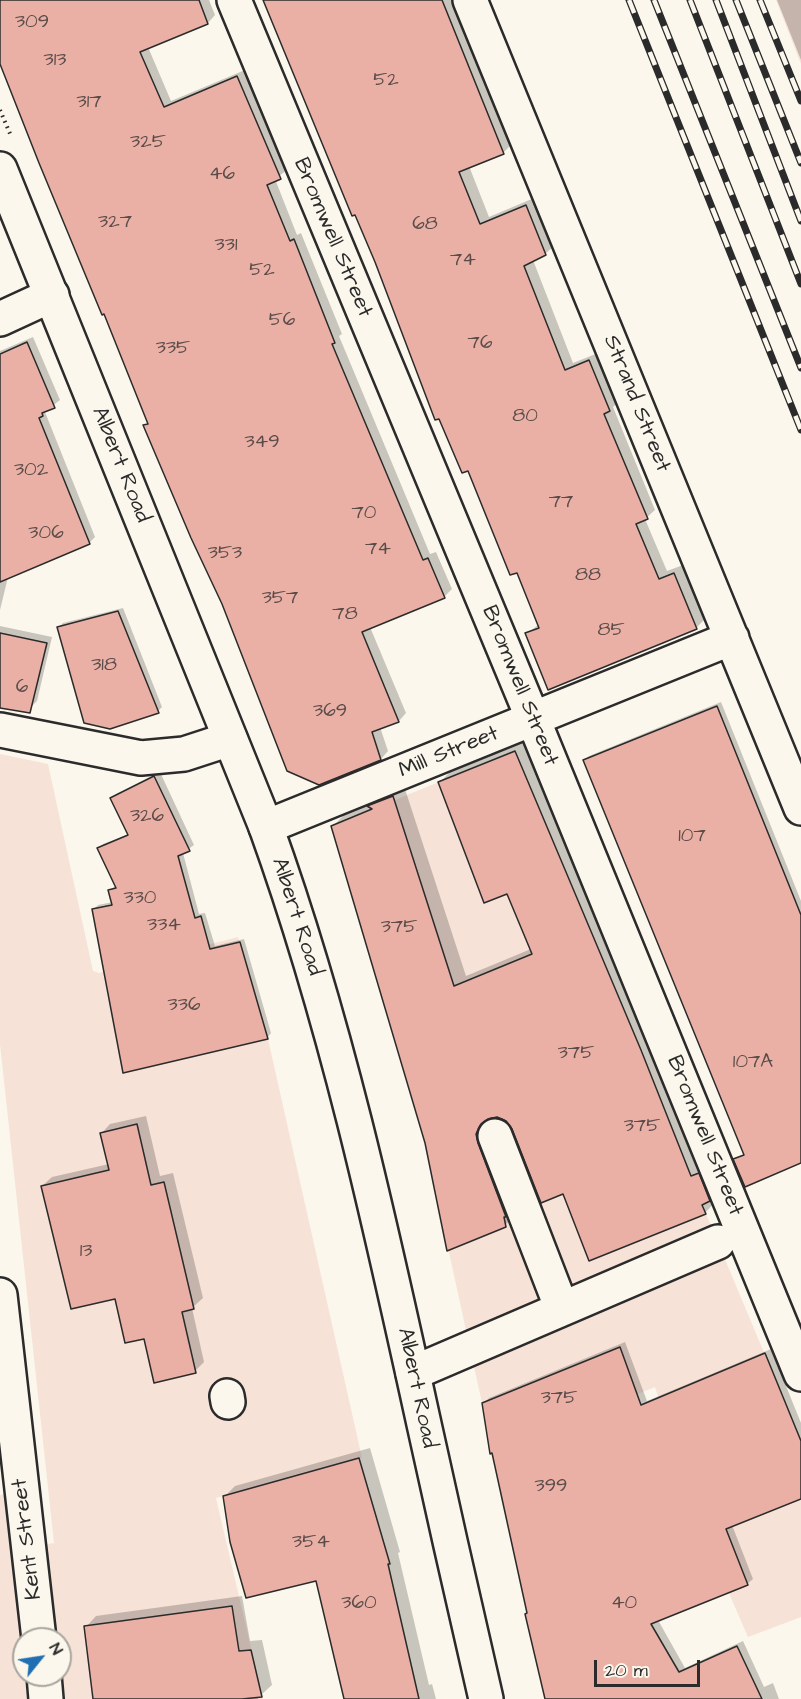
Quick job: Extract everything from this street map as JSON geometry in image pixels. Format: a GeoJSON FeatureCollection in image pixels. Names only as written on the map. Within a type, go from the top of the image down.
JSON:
{"type":"FeatureCollection","features":[{"type":"Feature","properties":{"kind":"street","name":"Bromwell Street"},"geometry":{"type":"LineString","coordinates":[[234,0],[533,719],[801,1374]]}},
{"type":"Feature","properties":{"kind":"street","name":"Strand Street"},"geometry":{"type":"LineString","coordinates":[[470,0],[801,808]]}},
{"type":"Feature","properties":{"kind":"street","name":"Albert Road"},"geometry":{"type":"LineString","coordinates":[[0,169],[266,827],[294,905],[323,1002],[375,1201],[486,1699]]}},
{"type":"Feature","properties":{"kind":"street"},"geometry":{"type":"LineString","coordinates":[[0,318],[52,295]]}},
{"type":"Feature","properties":{"kind":"street","name":"Mill Street"},"geometry":{"type":"LineString","coordinates":[[266,827],[732,638]]}},
{"type":"Feature","properties":{"kind":"street"},"geometry":{"type":"LineString","coordinates":[[0,730],[141,758],[184,754],[230,739]]}},
{"type":"Feature","properties":{"kind":"street"},"geometry":{"type":"LineString","coordinates":[[495,1136],[562,1309]]}},
{"type":"Feature","properties":{"kind":"street"},"geometry":{"type":"LineString","coordinates":[[413,1373],[718,1242]]}},
{"type":"Feature","properties":{"kind":"street","name":"Kent Street"},"geometry":{"type":"LineString","coordinates":[[0,1295],[38,1627]]}},
{"type":"Feature","properties":{"kind":"shaded area"},"geometry":{"type":"Polygon","coordinates":[[[776,0],[801,0],[801,64],[776,0]]]}},
{"type":"Feature","properties":{"kind":"shaded area"},"geometry":{"type":"Polygon","coordinates":[[[515,751],[641,1050],[706,1214],[801,1441],[801,1617],[748,1637],[705,1538],[655,1387],[490,1454],[482,1403],[425,1143],[331,826],[515,751]]]}},
{"type":"Feature","properties":{"kind":"shaded area"},"geometry":{"type":"Polygon","coordinates":[[[0,754],[48,764],[93,971],[99,973],[238,937],[268,1039],[362,1458],[216,1498],[263,1699],[0,1699],[0,1495],[22,1492],[29,1548],[54,1543],[0,1044],[0,754]]]}},
{"type":"Feature","properties":{"kind":"building"},"geometry":{"type":"Polygon","coordinates":[[[0,0],[199,0],[208,24],[140,52],[164,107],[237,76],[281,179],[267,185],[290,241],[294,239],[335,343],[332,344],[423,560],[428,558],[445,598],[362,632],[399,722],[372,732],[381,760],[319,785],[287,771],[222,604],[143,425],[148,424],[0,64],[0,0]]]}},
{"type":"Feature","properties":{"kind":"building"},"geometry":{"type":"Polygon","coordinates":[[[263,0],[442,0],[504,154],[459,172],[480,224],[526,205],[546,255],[524,266],[565,370],[589,360],[610,411],[604,414],[648,519],[636,524],[659,579],[674,573],[697,629],[548,690],[525,633],[539,628],[517,573],[510,575],[468,471],[462,473],[439,419],[435,420],[375,262],[355,215],[352,216],[263,0]]]}},
{"type":"Feature","properties":{"kind":"building"},"geometry":{"type":"Polygon","coordinates":[[[27,342],[55,408],[42,413],[43,416],[39,418],[90,544],[0,582],[0,354],[27,342]]]}},
{"type":"Feature","properties":{"kind":"building"},"geometry":{"type":"Polygon","coordinates":[[[118,611],[159,713],[110,729],[84,723],[57,627],[118,611]]]}},
{"type":"Feature","properties":{"kind":"building"},"geometry":{"type":"Polygon","coordinates":[[[0,633],[47,643],[30,713],[0,708],[0,633]]]}},
{"type":"Feature","properties":{"kind":"building"},"geometry":{"type":"Polygon","coordinates":[[[717,706],[801,915],[801,1163],[745,1187],[733,1159],[744,1155],[583,760],[717,706]]]}},
{"type":"Feature","properties":{"kind":"building"},"geometry":{"type":"Polygon","coordinates":[[[515,751],[641,1050],[691,1176],[699,1173],[710,1201],[702,1205],[706,1214],[589,1261],[563,1194],[541,1203],[512,1129],[506,1121],[497,1117],[481,1124],[476,1134],[506,1217],[504,1217],[506,1227],[447,1251],[425,1143],[331,826],[372,809],[367,806],[393,796],[454,986],[532,954],[507,894],[484,903],[438,782],[515,751]]]}},
{"type":"Feature","properties":{"kind":"building"},"geometry":{"type":"Polygon","coordinates":[[[154,776],[190,851],[178,856],[195,918],[201,916],[210,949],[240,942],[268,1039],[123,1073],[92,909],[112,905],[108,890],[116,888],[97,848],[128,835],[110,798],[154,776]]]}},
{"type":"Feature","properties":{"kind":"building"},"geometry":{"type":"Polygon","coordinates":[[[137,1124],[151,1185],[164,1182],[194,1309],[182,1312],[196,1373],[154,1383],[144,1339],[125,1343],[115,1299],[71,1309],[41,1186],[109,1170],[100,1133],[137,1124]]]}},
{"type":"Feature","properties":{"kind":"building"},"geometry":{"type":"Polygon","coordinates":[[[620,1347],[641,1405],[765,1353],[801,1441],[801,1499],[726,1529],[748,1585],[651,1624],[679,1672],[737,1646],[762,1699],[545,1699],[492,1453],[490,1454],[482,1403],[620,1347]]]}},
{"type":"Feature","properties":{"kind":"building"},"geometry":{"type":"Polygon","coordinates":[[[359,1458],[390,1564],[388,1564],[419,1699],[344,1699],[316,1581],[246,1598],[230,1542],[223,1496],[359,1458]]]}},
{"type":"Feature","properties":{"kind":"building"},"geometry":{"type":"Polygon","coordinates":[[[232,1606],[239,1651],[251,1650],[262,1697],[93,1699],[84,1626],[232,1606]]]}},
{"type":"Feature","properties":{"kind":"railway"},"geometry":{"type":"LineString","coordinates":[[629,0],[801,430]]}},
{"type":"Feature","properties":{"kind":"railway"},"geometry":{"type":"LineString","coordinates":[[654,0],[801,368]]}},
{"type":"Feature","properties":{"kind":"railway"},"geometry":{"type":"LineString","coordinates":[[690,0],[801,284]]}},
{"type":"Feature","properties":{"kind":"railway"},"geometry":{"type":"LineString","coordinates":[[716,0],[801,221]]}},
{"type":"Feature","properties":{"kind":"railway"},"geometry":{"type":"LineString","coordinates":[[736,0],[801,163]]}},
{"type":"Feature","properties":{"kind":"railway"},"geometry":{"type":"LineString","coordinates":[[760,0],[801,101]]}}]}
